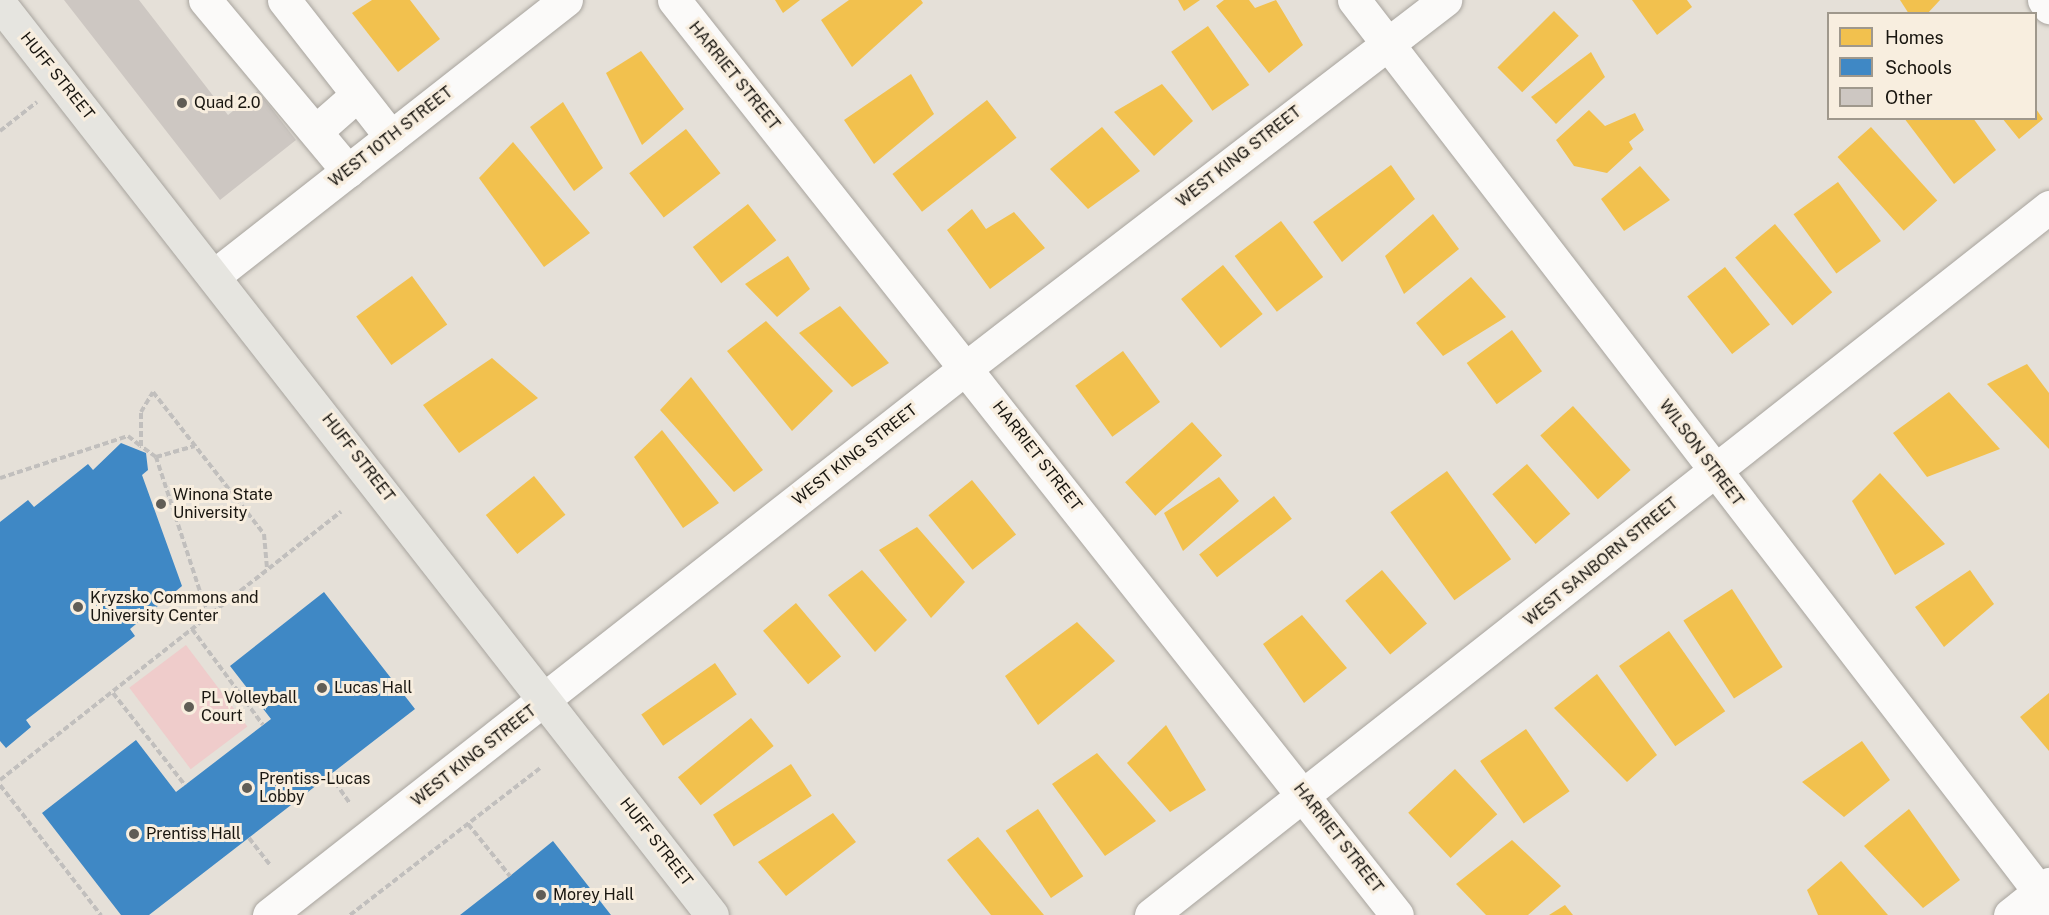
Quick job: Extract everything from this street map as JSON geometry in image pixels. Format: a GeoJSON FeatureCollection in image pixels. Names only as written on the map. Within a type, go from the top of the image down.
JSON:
{"type":"FeatureCollection","features":[{"type":"Feature","properties":{"kind":"main road","name":"HUFF STREET"},"geometry":{"type":"LineString","coordinates":[[0,4],[215,274],[712,915]]}},
{"type":"Feature","properties":{"kind":"street"},"geometry":{"type":"LineString","coordinates":[[206,0],[348,171]]}},
{"type":"Feature","properties":{"kind":"street","name":"WEST 10TH STREET"},"geometry":{"type":"LineString","coordinates":[[215,274],[566,0]]}},
{"type":"Feature","properties":{"kind":"street","name":"HARRIET STREET"},"geometry":{"type":"LineString","coordinates":[[674,0],[967,366],[1397,915]]}},
{"type":"Feature","properties":{"kind":"street","name":"WILSON STREET"},"geometry":{"type":"LineString","coordinates":[[1354,0],[1715,471],[2046,893]]}},
{"type":"Feature","properties":{"kind":"street","name":"WEST KING STREET"},"geometry":{"type":"LineString","coordinates":[[269,915],[546,701],[967,366],[1445,0]]}},
{"type":"Feature","properties":{"kind":"street"},"geometry":{"type":"LineString","coordinates":[[2044,0],[2049,7]]}},
{"type":"Feature","properties":{"kind":"street"},"geometry":{"type":"LineString","coordinates":[[287,1],[391,137]]}},
{"type":"Feature","properties":{"kind":"street"},"geometry":{"type":"LineString","coordinates":[[316,131],[357,95]]}},
{"type":"Feature","properties":{"kind":"street","name":"WEST SANBORN STREET"},"geometry":{"type":"LineString","coordinates":[[1151,915],[1306,797],[2049,207]]}},
{"type":"Feature","properties":{"kind":"street"},"geometry":{"type":"LineString","coordinates":[[2010,915],[2046,893]]}},
{"type":"Feature","properties":{"kind":"path"},"geometry":{"type":"LineString","coordinates":[[0,131],[62,82]]}},
{"type":"Feature","properties":{"kind":"path"},"geometry":{"type":"LineString","coordinates":[[141,446],[141,412],[153,392],[264,534],[267,570]]}},
{"type":"Feature","properties":{"kind":"path"},"geometry":{"type":"LineString","coordinates":[[0,478],[128,436],[156,457],[208,616]]}},
{"type":"Feature","properties":{"kind":"path"},"geometry":{"type":"LineString","coordinates":[[156,457],[194,446]]}},
{"type":"Feature","properties":{"kind":"path"},"geometry":{"type":"LineString","coordinates":[[101,915],[0,782],[341,512]]}},
{"type":"Feature","properties":{"kind":"path"},"geometry":{"type":"LineString","coordinates":[[192,629],[263,725]]}},
{"type":"Feature","properties":{"kind":"path"},"geometry":{"type":"LineString","coordinates":[[113,693],[185,785]]}},
{"type":"Feature","properties":{"kind":"path"},"geometry":{"type":"LineString","coordinates":[[350,915],[540,768]]}},
{"type":"Feature","properties":{"kind":"path"},"geometry":{"type":"LineString","coordinates":[[330,775],[350,804]]}},
{"type":"Feature","properties":{"kind":"path"},"geometry":{"type":"LineString","coordinates":[[468,824],[510,876]]}},
{"type":"Feature","properties":{"kind":"path"},"geometry":{"type":"LineString","coordinates":[[249,838],[270,865]]}},
{"type":"Feature","properties":{"kind":"shaded area","name":"PL Volleyball Court"},"geometry":{"type":"Polygon","coordinates":[[[186,645],[247,726],[191,769],[129,688],[186,645]]]}},
{"type":"Feature","properties":{"kind":"building: Homes"},"geometry":{"type":"Polygon","coordinates":[[[372,0],[410,0],[440,39],[398,72],[352,13],[372,0]]]}},
{"type":"Feature","properties":{"kind":"building: Homes"},"geometry":{"type":"Polygon","coordinates":[[[775,0],[800,0],[783,13],[775,0]]]}},
{"type":"Feature","properties":{"kind":"building: Homes"},"geometry":{"type":"Polygon","coordinates":[[[849,0],[921,0],[923,3],[852,67],[821,20],[849,0]]]}},
{"type":"Feature","properties":{"kind":"building: Homes"},"geometry":{"type":"Polygon","coordinates":[[[1178,0],[1200,0],[1184,11],[1178,0]]]}},
{"type":"Feature","properties":{"kind":"building: Homes"},"geometry":{"type":"Polygon","coordinates":[[[1224,0],[1249,0],[1255,8],[1276,0],[1303,45],[1269,73],[1216,6],[1224,0]]]}},
{"type":"Feature","properties":{"kind":"building: Homes"},"geometry":{"type":"Polygon","coordinates":[[[1632,0],[1687,0],[1692,7],[1657,35],[1632,0]]]}},
{"type":"Feature","properties":{"kind":"building: Homes"},"geometry":{"type":"Polygon","coordinates":[[[1900,0],[1940,0],[1929,12],[1908,12],[1900,0]]]}},
{"type":"Feature","properties":{"kind":"building: Homes"},"geometry":{"type":"Polygon","coordinates":[[[1554,11],[1579,36],[1522,92],[1497,68],[1554,11]]]}},
{"type":"Feature","properties":{"kind":"building: Homes"},"geometry":{"type":"Polygon","coordinates":[[[1208,26],[1249,85],[1212,111],[1171,52],[1208,26]]]}},
{"type":"Feature","properties":{"kind":"building: Homes"},"geometry":{"type":"Polygon","coordinates":[[[641,51],[684,109],[642,145],[606,73],[641,51]]]}},
{"type":"Feature","properties":{"kind":"building: Homes"},"geometry":{"type":"Polygon","coordinates":[[[1591,52],[1605,77],[1556,124],[1531,97],[1591,52]]]}},
{"type":"Feature","properties":{"kind":"building: Homes"},"geometry":{"type":"Polygon","coordinates":[[[911,74],[934,114],[874,164],[844,120],[911,74]]]}},
{"type":"Feature","properties":{"kind":"building: Homes"},"geometry":{"type":"Polygon","coordinates":[[[1162,84],[1193,121],[1154,156],[1114,112],[1162,84]]]}},
{"type":"Feature","properties":{"kind":"building: Homes"},"geometry":{"type":"Polygon","coordinates":[[[987,100],[1017,138],[922,212],[892,174],[987,100]]]}},
{"type":"Feature","properties":{"kind":"building: Homes"},"geometry":{"type":"Polygon","coordinates":[[[563,102],[603,168],[574,191],[530,127],[563,102]]]}},
{"type":"Feature","properties":{"kind":"building: Homes"},"geometry":{"type":"Polygon","coordinates":[[[1589,110],[1605,126],[1635,113],[1644,130],[1629,142],[1633,149],[1607,173],[1574,166],[1556,140],[1589,110]]]}},
{"type":"Feature","properties":{"kind":"building: Homes"},"geometry":{"type":"Polygon","coordinates":[[[2037,110],[2043,119],[2019,139],[2004,120],[2037,120],[2037,110]]]}},
{"type":"Feature","properties":{"kind":"building: Homes"},"geometry":{"type":"Polygon","coordinates":[[[1906,120],[1974,120],[1996,150],[1954,184],[1906,120]]]}},
{"type":"Feature","properties":{"kind":"building: Homes"},"geometry":{"type":"Polygon","coordinates":[[[1102,127],[1140,171],[1088,209],[1050,169],[1102,127]]]}},
{"type":"Feature","properties":{"kind":"building: Homes"},"geometry":{"type":"Polygon","coordinates":[[[1871,127],[1937,201],[1904,231],[1838,157],[1871,127]]]}},
{"type":"Feature","properties":{"kind":"building: Homes"},"geometry":{"type":"Polygon","coordinates":[[[686,129],[720,173],[664,217],[629,173],[686,129]]]}},
{"type":"Feature","properties":{"kind":"building: Homes"},"geometry":{"type":"Polygon","coordinates":[[[513,142],[590,233],[544,267],[479,178],[513,142]]]}},
{"type":"Feature","properties":{"kind":"building: Homes"},"geometry":{"type":"Polygon","coordinates":[[[1391,165],[1415,199],[1342,262],[1313,222],[1391,165]]]}},
{"type":"Feature","properties":{"kind":"building: Homes"},"geometry":{"type":"Polygon","coordinates":[[[1640,166],[1670,200],[1624,231],[1601,199],[1640,166]]]}},
{"type":"Feature","properties":{"kind":"building: Homes"},"geometry":{"type":"Polygon","coordinates":[[[1838,182],[1881,241],[1836,273],[1794,214],[1838,182]]]}},
{"type":"Feature","properties":{"kind":"building: Homes"},"geometry":{"type":"Polygon","coordinates":[[[748,204],[776,240],[721,283],[693,247],[748,204]]]}},
{"type":"Feature","properties":{"kind":"building: Homes"},"geometry":{"type":"Polygon","coordinates":[[[972,209],[986,229],[1014,212],[1045,248],[990,289],[947,230],[972,209]]]}},
{"type":"Feature","properties":{"kind":"building: Homes"},"geometry":{"type":"Polygon","coordinates":[[[1433,214],[1459,249],[1404,294],[1385,256],[1433,214]]]}},
{"type":"Feature","properties":{"kind":"building: Homes"},"geometry":{"type":"Polygon","coordinates":[[[1281,221],[1323,277],[1277,312],[1235,256],[1281,221]]]}},
{"type":"Feature","properties":{"kind":"building: Homes"},"geometry":{"type":"Polygon","coordinates":[[[1775,224],[1832,292],[1792,326],[1735,257],[1775,224]]]}},
{"type":"Feature","properties":{"kind":"building: Homes"},"geometry":{"type":"Polygon","coordinates":[[[788,256],[810,289],[777,317],[745,284],[788,256]]]}},
{"type":"Feature","properties":{"kind":"building: Homes"},"geometry":{"type":"Polygon","coordinates":[[[1223,265],[1263,314],[1221,348],[1181,299],[1223,265]]]}},
{"type":"Feature","properties":{"kind":"building: Homes"},"geometry":{"type":"Polygon","coordinates":[[[1725,267],[1770,325],[1732,354],[1687,297],[1725,267]]]}},
{"type":"Feature","properties":{"kind":"building: Homes"},"geometry":{"type":"Polygon","coordinates":[[[412,276],[447,325],[391,365],[356,317],[412,276]]]}},
{"type":"Feature","properties":{"kind":"building: Homes"},"geometry":{"type":"Polygon","coordinates":[[[1471,277],[1506,317],[1443,356],[1416,323],[1471,277]]]}},
{"type":"Feature","properties":{"kind":"building: Homes"},"geometry":{"type":"Polygon","coordinates":[[[840,306],[889,363],[852,387],[799,333],[840,306]]]}},
{"type":"Feature","properties":{"kind":"building: Homes"},"geometry":{"type":"Polygon","coordinates":[[[766,321],[833,391],[792,431],[727,351],[766,321]]]}},
{"type":"Feature","properties":{"kind":"building: Homes"},"geometry":{"type":"Polygon","coordinates":[[[1512,330],[1542,371],[1497,404],[1467,363],[1512,330]]]}},
{"type":"Feature","properties":{"kind":"building: Homes"},"geometry":{"type":"Polygon","coordinates":[[[1123,351],[1160,402],[1112,437],[1075,386],[1123,351]]]}},
{"type":"Feature","properties":{"kind":"building: Homes"},"geometry":{"type":"Polygon","coordinates":[[[492,358],[538,398],[459,453],[423,405],[492,358]]]}},
{"type":"Feature","properties":{"kind":"building: Homes"},"geometry":{"type":"Polygon","coordinates":[[[2027,364],[2049,393],[2049,449],[1987,384],[2027,364]]]}},
{"type":"Feature","properties":{"kind":"building: Homes"},"geometry":{"type":"Polygon","coordinates":[[[691,377],[763,470],[734,492],[660,410],[691,377]]]}},
{"type":"Feature","properties":{"kind":"building: Homes"},"geometry":{"type":"Polygon","coordinates":[[[1949,392],[2000,449],[1927,477],[1893,433],[1949,392]]]}},
{"type":"Feature","properties":{"kind":"building: Homes"},"geometry":{"type":"Polygon","coordinates":[[[1573,406],[1631,470],[1598,499],[1540,435],[1573,406]]]}},
{"type":"Feature","properties":{"kind":"building: Homes"},"geometry":{"type":"Polygon","coordinates":[[[1192,422],[1222,455],[1155,516],[1125,482],[1192,422]]]}},
{"type":"Feature","properties":{"kind":"building: Homes"},"geometry":{"type":"Polygon","coordinates":[[[662,430],[719,503],[683,528],[634,457],[662,430]]]}},
{"type":"Feature","properties":{"kind":"building: Homes"},"geometry":{"type":"Polygon","coordinates":[[[1527,464],[1570,514],[1536,544],[1492,494],[1527,464]]]}},
{"type":"Feature","properties":{"kind":"building: Homes"},"geometry":{"type":"Polygon","coordinates":[[[1447,471],[1511,559],[1454,600],[1390,512],[1447,471]]]}},
{"type":"Feature","properties":{"kind":"building: Homes"},"geometry":{"type":"Polygon","coordinates":[[[1880,473],[1945,544],[1895,575],[1852,501],[1880,473]]]}},
{"type":"Feature","properties":{"kind":"building: Homes"},"geometry":{"type":"Polygon","coordinates":[[[534,476],[565,515],[517,554],[486,515],[534,476]]]}},
{"type":"Feature","properties":{"kind":"building: Homes"},"geometry":{"type":"Polygon","coordinates":[[[1219,477],[1239,501],[1183,551],[1164,513],[1219,477]]]}},
{"type":"Feature","properties":{"kind":"building: Homes"},"geometry":{"type":"Polygon","coordinates":[[[972,480],[1016,534],[973,570],[928,515],[972,480]]]}},
{"type":"Feature","properties":{"kind":"building: Homes"},"geometry":{"type":"Polygon","coordinates":[[[1274,496],[1292,519],[1217,577],[1199,554],[1274,496]]]}},
{"type":"Feature","properties":{"kind":"building: Homes"},"geometry":{"type":"Polygon","coordinates":[[[917,527],[965,582],[931,618],[879,550],[917,527]]]}},
{"type":"Feature","properties":{"kind":"building: Homes"},"geometry":{"type":"Polygon","coordinates":[[[862,570],[907,620],[875,652],[828,595],[862,570]]]}},
{"type":"Feature","properties":{"kind":"building: Homes"},"geometry":{"type":"Polygon","coordinates":[[[1382,570],[1427,624],[1390,654],[1345,601],[1382,570]]]}},
{"type":"Feature","properties":{"kind":"building: Homes"},"geometry":{"type":"Polygon","coordinates":[[[1970,570],[1994,604],[1944,647],[1915,607],[1970,570]]]}},
{"type":"Feature","properties":{"kind":"building: Homes"},"geometry":{"type":"Polygon","coordinates":[[[1732,589],[1783,667],[1734,699],[1683,621],[1732,589]]]}},
{"type":"Feature","properties":{"kind":"building: Homes"},"geometry":{"type":"Polygon","coordinates":[[[796,603],[841,657],[808,684],[763,631],[796,603]]]}},
{"type":"Feature","properties":{"kind":"building: Homes"},"geometry":{"type":"Polygon","coordinates":[[[1302,615],[1347,668],[1304,703],[1263,644],[1302,615]]]}},
{"type":"Feature","properties":{"kind":"building: Homes"},"geometry":{"type":"Polygon","coordinates":[[[1077,622],[1115,661],[1038,725],[1005,676],[1077,622]]]}},
{"type":"Feature","properties":{"kind":"building: Homes"},"geometry":{"type":"Polygon","coordinates":[[[1669,631],[1725,711],[1675,746],[1619,666],[1669,631]]]}},
{"type":"Feature","properties":{"kind":"building: Homes"},"geometry":{"type":"Polygon","coordinates":[[[715,663],[737,694],[663,746],[641,715],[715,663]]]}},
{"type":"Feature","properties":{"kind":"building: Homes"},"geometry":{"type":"Polygon","coordinates":[[[1597,674],[1657,755],[1627,782],[1554,708],[1597,674]]]}},
{"type":"Feature","properties":{"kind":"building: Homes"},"geometry":{"type":"Polygon","coordinates":[[[2049,693],[2049,751],[2020,717],[2049,693]]]}},
{"type":"Feature","properties":{"kind":"building: Homes"},"geometry":{"type":"Polygon","coordinates":[[[751,718],[774,746],[701,805],[678,777],[751,718]]]}},
{"type":"Feature","properties":{"kind":"building: Homes"},"geometry":{"type":"Polygon","coordinates":[[[1166,725],[1206,790],[1170,812],[1127,763],[1166,725]]]}},
{"type":"Feature","properties":{"kind":"building: Homes"},"geometry":{"type":"Polygon","coordinates":[[[1526,729],[1570,791],[1524,823],[1480,761],[1526,729]]]}},
{"type":"Feature","properties":{"kind":"building: Homes"},"geometry":{"type":"Polygon","coordinates":[[[1862,741],[1890,780],[1844,817],[1802,782],[1862,741]]]}},
{"type":"Feature","properties":{"kind":"building: Homes"},"geometry":{"type":"Polygon","coordinates":[[[1097,753],[1156,821],[1105,856],[1052,784],[1097,753]]]}},
{"type":"Feature","properties":{"kind":"building: Homes"},"geometry":{"type":"Polygon","coordinates":[[[791,764],[812,796],[734,847],[713,815],[791,764]]]}},
{"type":"Feature","properties":{"kind":"building: Homes"},"geometry":{"type":"Polygon","coordinates":[[[1455,769],[1497,814],[1450,858],[1408,813],[1455,769]]]}},
{"type":"Feature","properties":{"kind":"building: Homes"},"geometry":{"type":"Polygon","coordinates":[[[1038,809],[1083,876],[1051,898],[1006,831],[1038,809]]]}},
{"type":"Feature","properties":{"kind":"building: Homes"},"geometry":{"type":"Polygon","coordinates":[[[1909,809],[1960,880],[1923,908],[1864,846],[1909,809]]]}},
{"type":"Feature","properties":{"kind":"building: Homes"},"geometry":{"type":"Polygon","coordinates":[[[833,813],[856,842],[786,896],[758,862],[833,813]]]}},
{"type":"Feature","properties":{"kind":"building: Homes"},"geometry":{"type":"Polygon","coordinates":[[[978,837],[1044,915],[991,915],[947,860],[978,837]]]}},
{"type":"Feature","properties":{"kind":"building: Homes"},"geometry":{"type":"Polygon","coordinates":[[[1512,840],[1561,886],[1528,915],[1486,915],[1456,884],[1512,840]]]}},
{"type":"Feature","properties":{"kind":"building: Homes"},"geometry":{"type":"Polygon","coordinates":[[[1841,861],[1888,915],[1818,915],[1807,890],[1841,861]]]}},
{"type":"Feature","properties":{"kind":"building: Homes"},"geometry":{"type":"Polygon","coordinates":[[[1565,905],[1573,915],[1549,915],[1565,905]]]}},
{"type":"Feature","properties":{"kind":"building: Schools","name":"Kryzsko Commons and University Center"},"geometry":{"type":"Polygon","coordinates":[[[121,443],[146,453],[148,470],[142,475],[182,586],[130,629],[135,636],[26,720],[31,727],[6,748],[0,741],[0,522],[28,500],[34,507],[88,464],[93,470],[121,443]]]}},
{"type":"Feature","properties":{"kind":"building: Schools"},"geometry":{"type":"Polygon","coordinates":[[[324,592],[415,709],[149,915],[121,915],[42,813],[136,740],[176,792],[271,719],[230,666],[324,592]]]}},
{"type":"Feature","properties":{"kind":"building: Schools","name":"Morey Hall"},"geometry":{"type":"Polygon","coordinates":[[[553,841],[611,915],[460,915],[510,876],[553,841]]]}},
{"type":"Feature","properties":{"kind":"building: Other","name":"Quad 2.0"},"geometry":{"type":"Polygon","coordinates":[[[64,0],[139,0],[228,115],[258,91],[296,140],[220,200],[64,0]]]}},
{"type":"Feature","properties":{"kind":"place","name":"Quad 2.0"},"geometry":{"type":"Point","coordinates":[182,103]}},
{"type":"Feature","properties":{"kind":"place","name":"Winona State University"},"geometry":{"type":"Point","coordinates":[161,504]}},
{"type":"Feature","properties":{"kind":"place","name":"Kryzsko Commons and University Center"},"geometry":{"type":"Point","coordinates":[78,607]}},
{"type":"Feature","properties":{"kind":"place","name":"Lucas Hall"},"geometry":{"type":"Point","coordinates":[322,688]}},
{"type":"Feature","properties":{"kind":"place","name":"PL Volleyball Court"},"geometry":{"type":"Point","coordinates":[189,707]}},
{"type":"Feature","properties":{"kind":"place","name":"Prentiss-Lucas Lobby"},"geometry":{"type":"Point","coordinates":[247,788]}},
{"type":"Feature","properties":{"kind":"place","name":"Prentiss Hall"},"geometry":{"type":"Point","coordinates":[134,834]}},
{"type":"Feature","properties":{"kind":"place","name":"Morey Hall"},"geometry":{"type":"Point","coordinates":[541,895]}}]}
